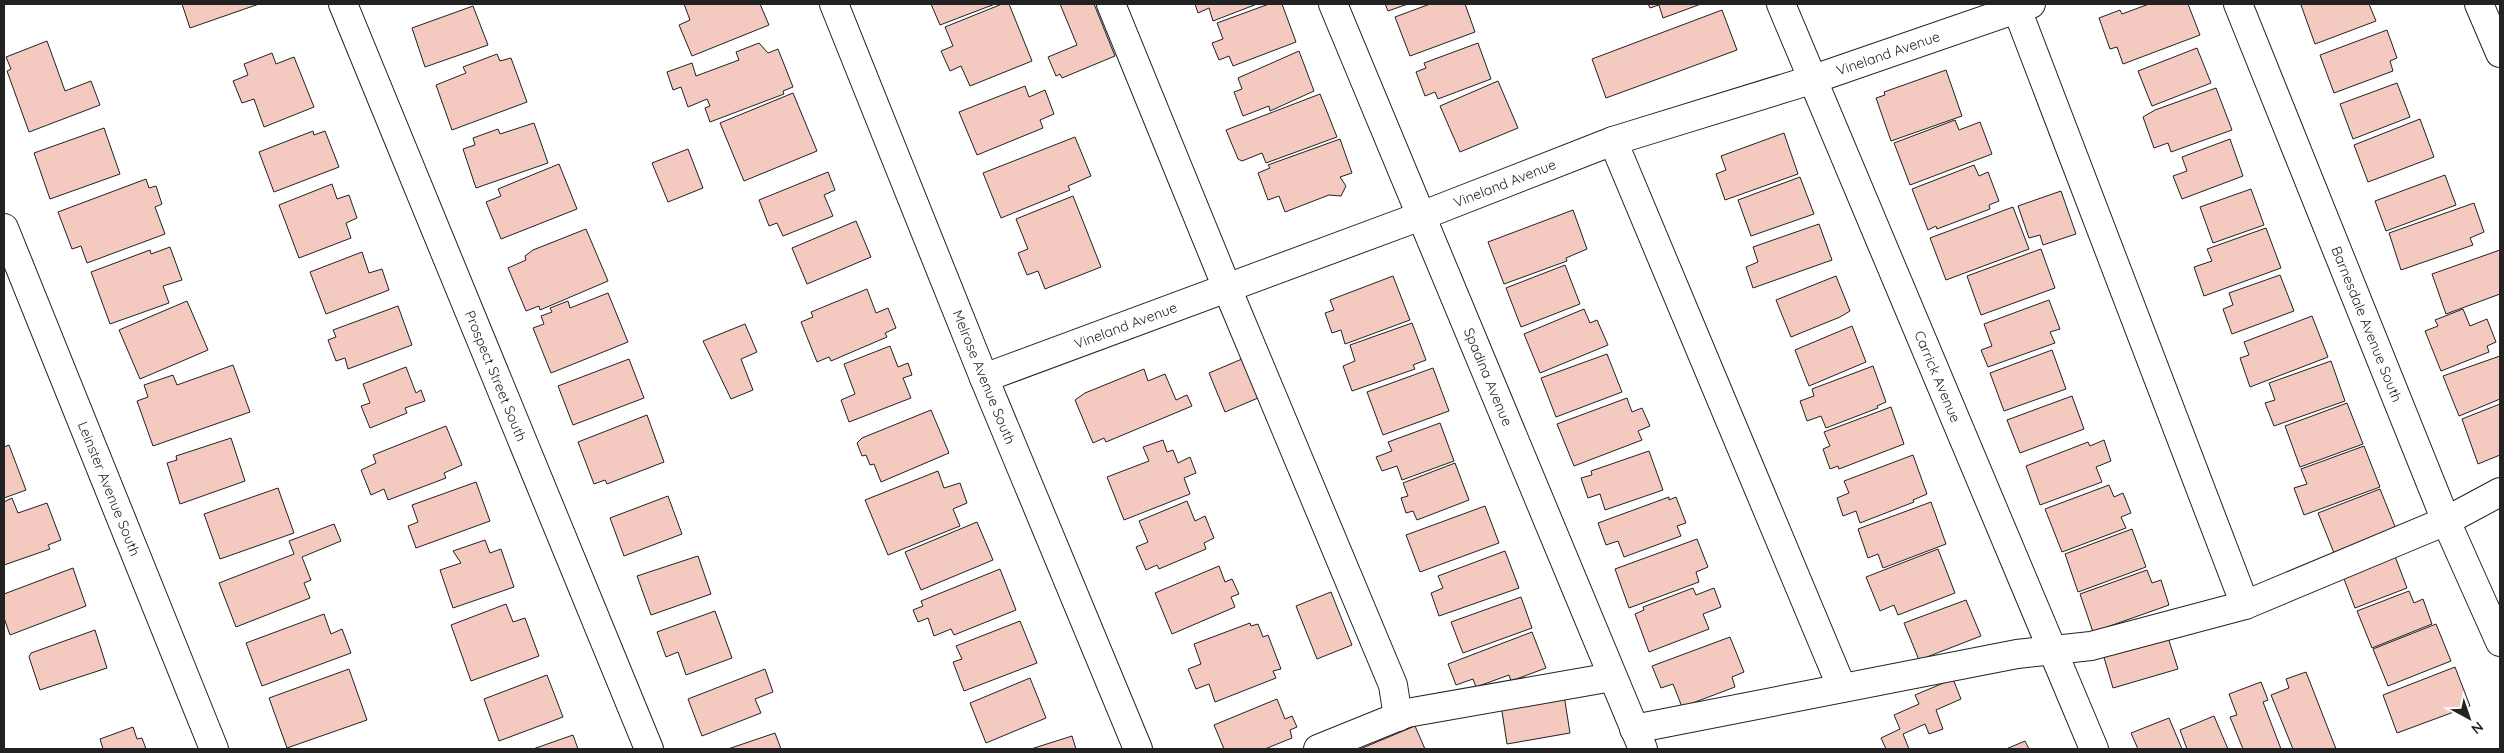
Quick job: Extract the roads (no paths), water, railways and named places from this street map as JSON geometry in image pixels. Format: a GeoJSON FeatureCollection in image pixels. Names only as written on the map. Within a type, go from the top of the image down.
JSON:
{"type":"FeatureCollection","features":[{"type":"Feature","properties":{"kind":"street","name":"Prospect Street South"},"geometry":{"type":"LineString","coordinates":[[344,4],[649,749]]}},
{"type":"Feature","properties":{"kind":"street","name":"Melrose Avenue South"},"geometry":{"type":"LineString","coordinates":[[834,4],[984,378],[1138,749]]}},
{"type":"Feature","properties":{"kind":"street"},"geometry":{"type":"LineString","coordinates":[[1111,4],[1393,685],[1398,717]]}},
{"type":"Feature","properties":{"kind":"street","name":"Spadina Avenue"},"geometry":{"type":"LineString","coordinates":[[1333,4],[1638,739]]}},
{"type":"Feature","properties":{"kind":"street","name":"Carrick Avenue"},"geometry":{"type":"LineString","coordinates":[[1781,4],[1811,80],[2094,749]]}},
{"type":"Feature","properties":{"kind":"street","name":"Barnesdale Avenue South"},"geometry":{"type":"LineString","coordinates":[[2238,4],[2446,521],[2500,642]]}},
{"type":"Feature","properties":{"kind":"street"},"geometry":{"type":"LineString","coordinates":[[2479,4],[2500,54]]}},
{"type":"Feature","properties":{"kind":"street","name":"Vineland Avenue"},"geometry":{"type":"LineString","coordinates":[[984,378],[1420,216],[1613,141],[1811,80],[2021,6]]}},
{"type":"Feature","properties":{"kind":"street"},"geometry":{"type":"LineString","coordinates":[[2021,6],[2245,605]]}},
{"type":"Feature","properties":{"kind":"street"},"geometry":{"type":"LineString","coordinates":[[1613,141],[1842,688]]}},
{"type":"Feature","properties":{"kind":"street","name":"Leinster Avenue South"},"geometry":{"type":"LineString","coordinates":[[4,228],[214,749]]}},
{"type":"Feature","properties":{"kind":"street"},"geometry":{"type":"LineString","coordinates":[[1638,739],[1842,688],[2017,654],[2052,652],[2091,646],[2245,605],[2446,521],[2500,492]]}},
{"type":"Feature","properties":{"kind":"street"},"geometry":{"type":"LineString","coordinates":[[1318,749],[1407,713],[1612,676]]}}]}
